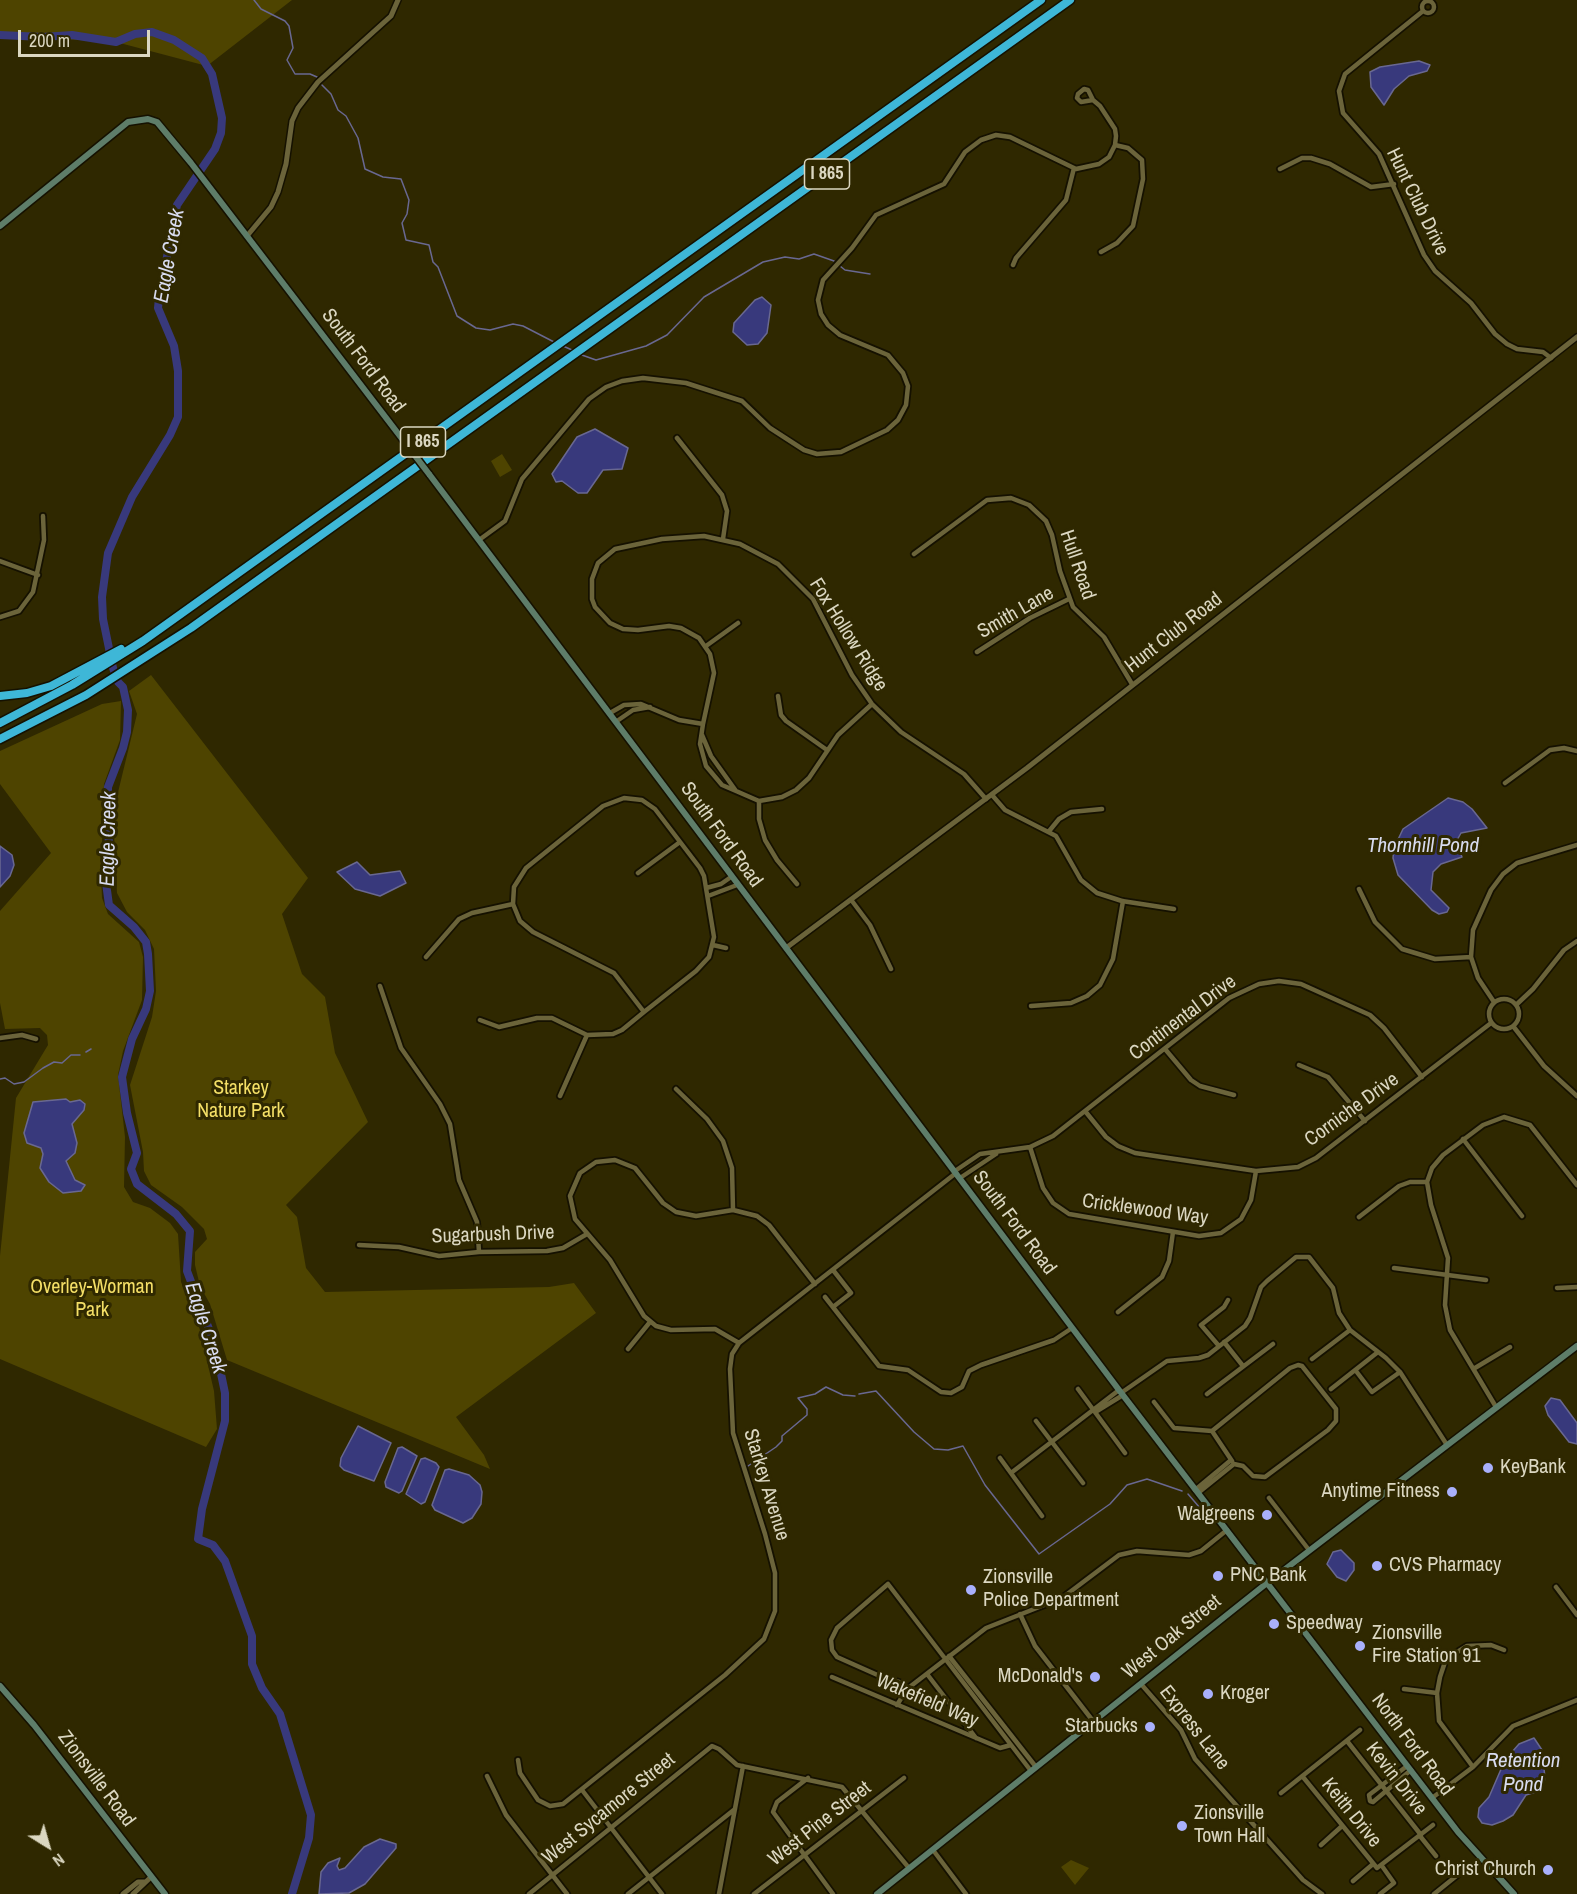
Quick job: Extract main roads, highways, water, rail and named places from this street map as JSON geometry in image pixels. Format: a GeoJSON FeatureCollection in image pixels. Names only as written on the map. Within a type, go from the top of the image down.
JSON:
{"type":"FeatureCollection","features":[{"type":"Feature","properties":{"kind":"highway","name":"I 865"},"geometry":{"type":"LineString","coordinates":[[92,669],[171,621],[1041,0]]}},
{"type":"Feature","properties":{"kind":"highway","name":"I 865"},"geometry":{"type":"LineString","coordinates":[[0,739],[96,689],[147,658],[1070,0]]}},
{"type":"Feature","properties":{"kind":"highway"},"geometry":{"type":"LineString","coordinates":[[0,696],[43,689],[92,669]]}},
{"type":"Feature","properties":{"kind":"highway"},"geometry":{"type":"LineString","coordinates":[[0,723],[92,669]]}},
{"type":"Feature","properties":{"kind":"main road","name":"South Ford Road"},"geometry":{"type":"LineString","coordinates":[[0,226],[128,122],[141,119],[157,122],[191,163],[429,474],[737,885],[1267,1583]]}},
{"type":"Feature","properties":{"kind":"main road","name":"West Oak Street"},"geometry":{"type":"LineString","coordinates":[[877,1894],[1309,1550],[1577,1346]]}},
{"type":"Feature","properties":{"kind":"main road","name":"North Ford Road"},"geometry":{"type":"LineString","coordinates":[[1267,1583],[1458,1832],[1514,1894]]}},
{"type":"Feature","properties":{"kind":"main road","name":"Zionsville Road"},"geometry":{"type":"LineString","coordinates":[[0,1686],[39,1732],[148,1879],[165,1894]]}},
{"type":"Feature","properties":{"kind":"water"},"geometry":{"type":"Polygon","coordinates":[[[1419,61],[1430,65],[1427,71],[1409,76],[1394,89],[1384,105],[1371,87],[1370,72],[1380,67],[1419,61]]]}},
{"type":"Feature","properties":{"kind":"water"},"geometry":{"type":"Polygon","coordinates":[[[762,297],[771,305],[767,333],[758,344],[747,345],[733,332],[734,323],[755,300],[762,297]]]}},
{"type":"Feature","properties":{"kind":"water"},"geometry":{"type":"Polygon","coordinates":[[[595,429],[628,448],[622,469],[603,470],[587,493],[578,493],[562,481],[556,482],[552,474],[577,437],[595,429]]]}},
{"type":"Feature","properties":{"kind":"water","name":"Thornhill Pond"},"geometry":{"type":"Polygon","coordinates":[[[1448,798],[1463,802],[1472,809],[1487,828],[1461,833],[1456,842],[1462,857],[1441,864],[1433,872],[1431,890],[1449,908],[1447,912],[1439,914],[1432,910],[1398,875],[1393,858],[1394,848],[1403,829],[1448,798]]]}},
{"type":"Feature","properties":{"kind":"water"},"geometry":{"type":"Polygon","coordinates":[[[0,846],[12,855],[14,865],[10,876],[0,887],[0,846]]]}},
{"type":"Feature","properties":{"kind":"water"},"geometry":{"type":"Polygon","coordinates":[[[357,862],[370,875],[400,871],[406,883],[380,896],[355,889],[337,872],[357,862]]]}},
{"type":"Feature","properties":{"kind":"water"},"geometry":{"type":"Polygon","coordinates":[[[66,1099],[70,1102],[80,1100],[85,1104],[84,1110],[72,1124],[77,1143],[75,1153],[66,1161],[75,1180],[85,1185],[81,1191],[63,1193],[49,1182],[40,1168],[43,1154],[41,1148],[27,1143],[24,1133],[33,1102],[66,1099]]]}},
{"type":"Feature","properties":{"kind":"water"},"geometry":{"type":"Polygon","coordinates":[[[1551,1398],[1560,1400],[1577,1423],[1577,1444],[1569,1442],[1548,1415],[1545,1406],[1551,1398]]]}},
{"type":"Feature","properties":{"kind":"water"},"geometry":{"type":"Polygon","coordinates":[[[358,1426],[391,1443],[374,1481],[344,1470],[340,1466],[341,1458],[358,1426]]]}},
{"type":"Feature","properties":{"kind":"water"},"geometry":{"type":"Polygon","coordinates":[[[402,1447],[417,1456],[402,1491],[399,1493],[386,1487],[385,1482],[398,1448],[402,1447]]]}},
{"type":"Feature","properties":{"kind":"water"},"geometry":{"type":"Polygon","coordinates":[[[425,1458],[439,1467],[425,1502],[421,1504],[406,1494],[421,1459],[425,1458]]]}},
{"type":"Feature","properties":{"kind":"water"},"geometry":{"type":"Polygon","coordinates":[[[445,1470],[469,1475],[480,1485],[482,1492],[481,1504],[472,1518],[463,1523],[435,1510],[432,1505],[445,1470]]]}},
{"type":"Feature","properties":{"kind":"water"},"geometry":{"type":"Polygon","coordinates":[[[1341,1550],[1354,1563],[1354,1570],[1346,1581],[1337,1577],[1327,1564],[1333,1552],[1341,1550]]]}},
{"type":"Feature","properties":{"kind":"water","name":"Retention Pond"},"geometry":{"type":"Polygon","coordinates":[[[1534,1738],[1542,1750],[1545,1778],[1542,1790],[1526,1795],[1513,1815],[1503,1821],[1492,1825],[1482,1823],[1478,1817],[1479,1808],[1489,1797],[1505,1760],[1519,1744],[1534,1738]]]}},
{"type":"Feature","properties":{"kind":"water"},"geometry":{"type":"Polygon","coordinates":[[[380,1839],[396,1844],[396,1848],[365,1884],[349,1893],[319,1894],[321,1872],[328,1863],[340,1858],[337,1866],[339,1870],[345,1868],[364,1847],[380,1839]]]}},
{"type":"Feature","properties":{"kind":"waterway"},"geometry":{"type":"LineString","coordinates":[[254,0],[261,9],[285,21],[289,26],[293,48],[287,60],[295,74],[310,74],[317,77]]}},
{"type":"Feature","properties":{"kind":"waterway","name":"Eagle Creek"},"geometry":{"type":"LineString","coordinates":[[0,35],[43,37],[72,35],[116,42],[135,34],[152,32],[174,40],[202,58],[212,74],[222,118],[221,133],[215,149],[177,205],[159,298],[158,308],[174,346],[178,371],[178,417],[170,435],[132,497],[108,553],[102,597],[103,619],[113,668],[118,682],[123,687],[128,710],[127,732],[123,748],[108,787],[109,863],[106,883],[109,905],[134,927],[146,942],[148,954],[150,991],[146,1009],[132,1039],[122,1077],[127,1113],[137,1153],[131,1169],[137,1184],[176,1214],[190,1231],[187,1271],[215,1345],[225,1393],[225,1421],[202,1509],[198,1539],[213,1545],[225,1561],[252,1636],[252,1664],[262,1688],[280,1714],[311,1815],[309,1838],[292,1894]]}},
{"type":"Feature","properties":{"kind":"waterway"},"geometry":{"type":"LineString","coordinates":[[322,85],[331,94],[338,110],[346,116],[358,138],[365,169],[383,177],[401,179],[409,200],[407,214],[402,223],[406,240],[429,245],[433,262],[438,267],[457,316],[476,328],[490,330],[513,324],[523,326],[556,343]]}},
{"type":"Feature","properties":{"kind":"waterway"},"geometry":{"type":"LineString","coordinates":[[579,354],[596,360],[646,346],[667,335],[704,297],[763,262],[785,257],[799,259],[814,254],[834,261]]}},
{"type":"Feature","properties":{"kind":"waterway"},"geometry":{"type":"LineString","coordinates":[[840,266],[845,270],[870,274]]}},
{"type":"Feature","properties":{"kind":"waterway"},"geometry":{"type":"LineString","coordinates":[[563,346],[572,350]]}},
{"type":"Feature","properties":{"kind":"waterway"},"geometry":{"type":"LineString","coordinates":[[86,1052],[91,1049]]}},
{"type":"Feature","properties":{"kind":"waterway"},"geometry":{"type":"LineString","coordinates":[[0,1079],[5,1078],[14,1084],[24,1082],[54,1062],[62,1063],[71,1055],[80,1055]]}},
{"type":"Feature","properties":{"kind":"waterway"},"geometry":{"type":"LineString","coordinates":[[748,1466],[776,1447],[782,1441],[782,1436],[807,1415],[807,1409],[798,1398],[815,1394],[826,1387],[843,1395],[855,1396]]}},
{"type":"Feature","properties":{"kind":"waterway"},"geometry":{"type":"LineString","coordinates":[[859,1394],[876,1391],[914,1432],[934,1449],[948,1450],[963,1446],[985,1485],[1039,1554],[1110,1504],[1127,1485],[1147,1479],[1182,1491]]}},
{"type":"Feature","properties":{"kind":"waterway"},"geometry":{"type":"LineString","coordinates":[[1188,1494],[1200,1508],[1206,1510]]}},
{"type":"Feature","properties":{"kind":"place","name":"KeyBank"},"geometry":{"type":"Point","coordinates":[1488,1468]}},
{"type":"Feature","properties":{"kind":"place","name":"Anytime Fitness"},"geometry":{"type":"Point","coordinates":[1452,1492]}},
{"type":"Feature","properties":{"kind":"place","name":"Walgreens"},"geometry":{"type":"Point","coordinates":[1267,1515]}},
{"type":"Feature","properties":{"kind":"place","name":"CVS Pharmacy"},"geometry":{"type":"Point","coordinates":[1377,1566]}},
{"type":"Feature","properties":{"kind":"place","name":"PNC Bank"},"geometry":{"type":"Point","coordinates":[1218,1576]}},
{"type":"Feature","properties":{"kind":"place","name":"Zionsville Police Department"},"geometry":{"type":"Point","coordinates":[971,1590]}},
{"type":"Feature","properties":{"kind":"place","name":"Speedway"},"geometry":{"type":"Point","coordinates":[1274,1624]}},
{"type":"Feature","properties":{"kind":"place","name":"Zionsville Fire Station 91"},"geometry":{"type":"Point","coordinates":[1360,1646]}},
{"type":"Feature","properties":{"kind":"place","name":"McDonald's"},"geometry":{"type":"Point","coordinates":[1095,1677]}},
{"type":"Feature","properties":{"kind":"place","name":"Kroger"},"geometry":{"type":"Point","coordinates":[1208,1694]}},
{"type":"Feature","properties":{"kind":"place","name":"Starbucks"},"geometry":{"type":"Point","coordinates":[1150,1727]}},
{"type":"Feature","properties":{"kind":"place","name":"Zionsville Town Hall"},"geometry":{"type":"Point","coordinates":[1182,1826]}},
{"type":"Feature","properties":{"kind":"place","name":"Christ Church"},"geometry":{"type":"Point","coordinates":[1548,1870]}},
{"type":"Feature","properties":{"kind":"park label","name":"Starkey Nature Park"},"geometry":{"type":"Point","coordinates":[241,1100]}},
{"type":"Feature","properties":{"kind":"park label","name":"Overley-Worman Park"},"geometry":{"type":"Point","coordinates":[92,1300]}}]}
